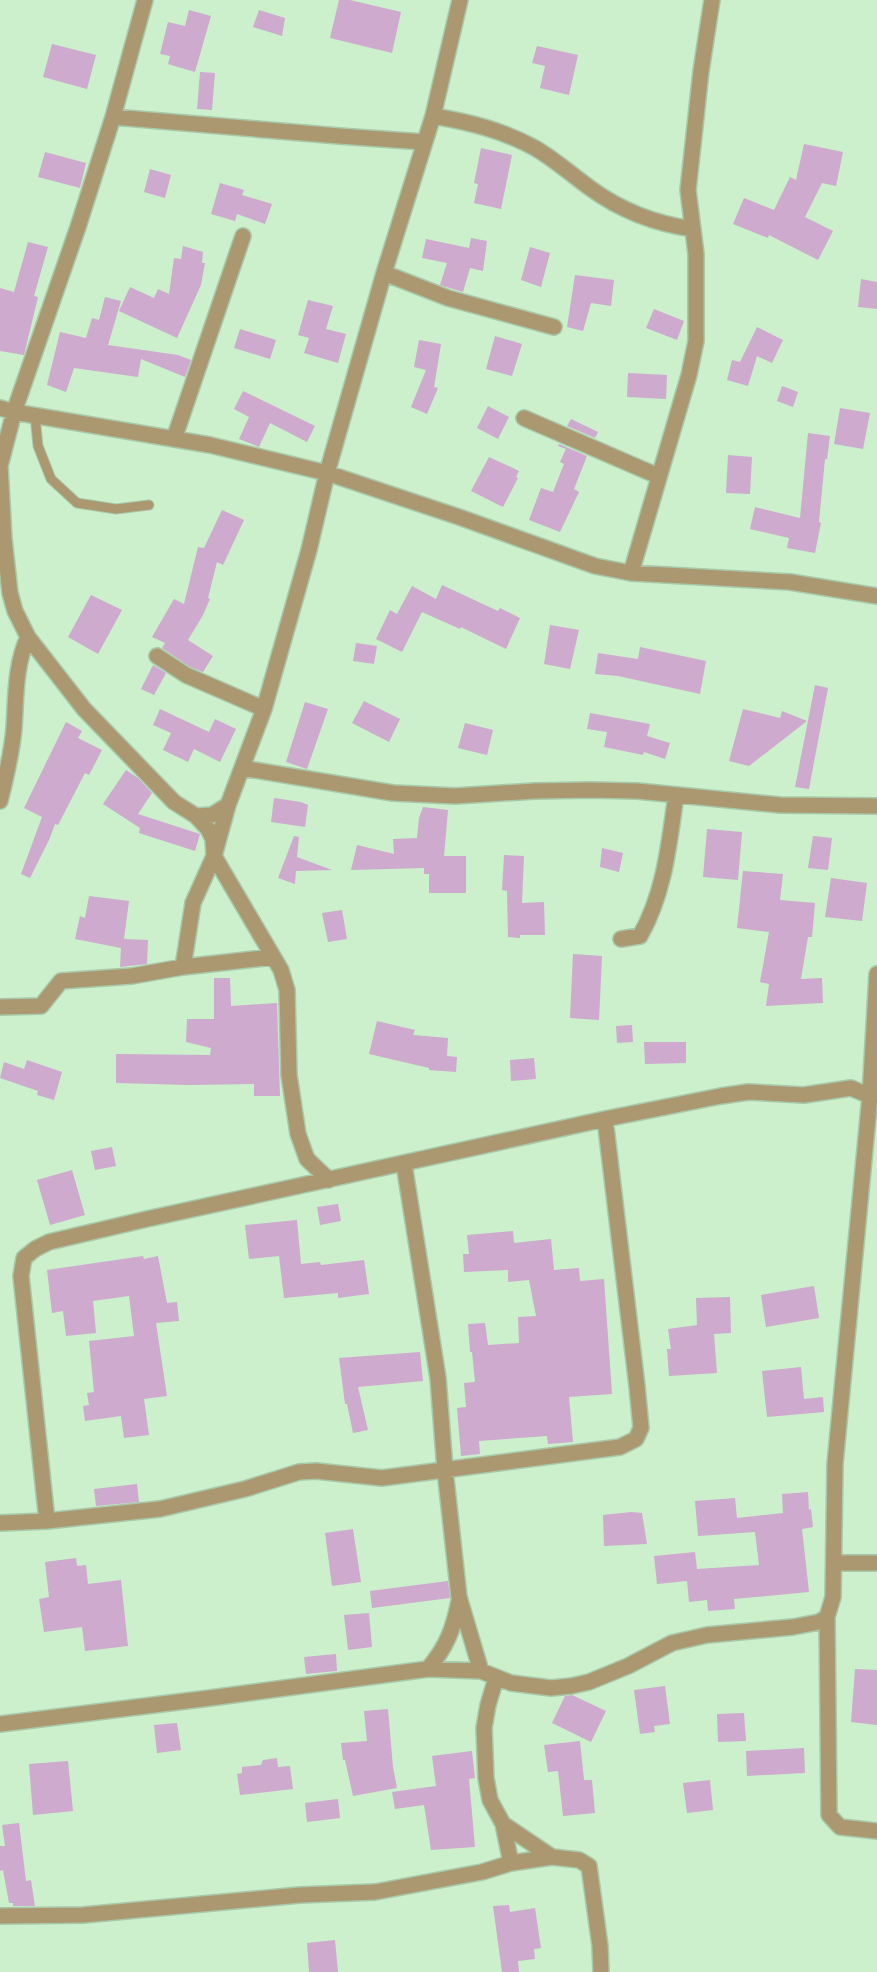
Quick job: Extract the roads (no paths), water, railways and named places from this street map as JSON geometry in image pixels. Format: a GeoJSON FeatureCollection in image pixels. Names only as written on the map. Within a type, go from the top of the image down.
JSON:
{"type":"FeatureCollection","features":[{"type":"Feature","properties":{"kind":"street"},"geometry":{"type":"LineString","coordinates":[[145,0],[113,117],[78,227],[7,410],[0,466],[1,508],[10,593],[15,611],[28,636],[84,709],[174,802],[196,816],[211,834],[214,856],[281,970],[287,990],[289,1075],[298,1134],[307,1159],[329,1180]]}},
{"type":"Feature","properties":{"kind":"street"},"geometry":{"type":"LineString","coordinates":[[183,967],[193,903],[214,856],[228,805],[264,709],[309,550],[327,473],[384,273],[433,116],[460,0]]}},
{"type":"Feature","properties":{"kind":"street"},"geometry":{"type":"LineString","coordinates":[[631,573],[689,375],[696,341],[696,254],[688,190],[701,71],[712,0]]}},
{"type":"Feature","properties":{"kind":"street"},"geometry":{"type":"LineString","coordinates":[[433,116],[497,130],[536,149],[592,190],[621,207],[646,218],[693,229]]}},
{"type":"Feature","properties":{"kind":"street"},"geometry":{"type":"LineString","coordinates":[[113,117],[424,142]]}},
{"type":"Feature","properties":{"kind":"street"},"geometry":{"type":"LineString","coordinates":[[174,439],[243,236]]}},
{"type":"Feature","properties":{"kind":"street"},"geometry":{"type":"LineString","coordinates":[[384,273],[448,298],[554,327]]}},
{"type":"Feature","properties":{"kind":"street"},"geometry":{"type":"LineString","coordinates":[[7,410],[210,445],[327,473],[459,516],[595,566],[631,573],[790,582],[877,596]]}},
{"type":"Feature","properties":{"kind":"street"},"geometry":{"type":"LineString","coordinates":[[524,418],[658,476]]}},
{"type":"Feature","properties":{"kind":"street"},"geometry":{"type":"LineString","coordinates":[[0,801],[14,731],[18,665],[28,636]]}},
{"type":"Feature","properties":{"kind":"street"},"geometry":{"type":"LineString","coordinates":[[156,656],[186,675],[264,709]]}},
{"type":"Feature","properties":{"kind":"street"},"geometry":{"type":"LineString","coordinates":[[242,768],[393,793],[455,796],[590,790],[676,795],[780,805],[877,806]]}},
{"type":"Feature","properties":{"kind":"street"},"geometry":{"type":"LineString","coordinates":[[621,938],[640,936],[651,917],[664,876],[676,795]]}},
{"type":"Feature","properties":{"kind":"street"},"geometry":{"type":"LineString","coordinates":[[196,816],[212,814],[228,805]]}},
{"type":"Feature","properties":{"kind":"street"},"geometry":{"type":"LineString","coordinates":[[0,1007],[41,1006],[61,981],[132,976],[183,967],[273,957]]}},
{"type":"Feature","properties":{"kind":"street"},"geometry":{"type":"LineString","coordinates":[[877,974],[870,1096],[836,1464],[833,1597],[827,1617],[829,1815],[840,1827],[877,1831]]}},
{"type":"Feature","properties":{"kind":"street"},"geometry":{"type":"LineString","coordinates":[[851,1088],[872,1067]]}},
{"type":"Feature","properties":{"kind":"street"},"geometry":{"type":"LineString","coordinates":[[47,1522],[34,1388],[20,1276],[24,1258],[35,1249],[49,1242],[147,1219],[605,1119],[748,1092],[804,1094],[851,1088],[870,1096]]}},
{"type":"Feature","properties":{"kind":"street"},"geometry":{"type":"LineString","coordinates":[[0,1522],[47,1522],[160,1509],[245,1489],[299,1472],[316,1471],[382,1478],[620,1447],[636,1439],[640,1434],[641,1428],[637,1386],[605,1119]]}},
{"type":"Feature","properties":{"kind":"street"},"geometry":{"type":"LineString","coordinates":[[300,1186],[307,1159]]}},
{"type":"Feature","properties":{"kind":"street"},"geometry":{"type":"LineString","coordinates":[[404,1164],[438,1378],[445,1470],[459,1597],[481,1671]]}},
{"type":"Feature","properties":{"kind":"street"},"geometry":{"type":"LineString","coordinates":[[834,1563],[877,1563]]}},
{"type":"Feature","properties":{"kind":"street"},"geometry":{"type":"LineString","coordinates":[[428,1669],[447,1643],[459,1597]]}},
{"type":"Feature","properties":{"kind":"street"},"geometry":{"type":"LineString","coordinates":[[0,1724],[428,1669],[481,1671],[511,1683],[551,1688],[571,1686],[589,1682],[628,1666],[672,1644],[707,1635],[793,1627],[819,1622],[827,1617]]}},
{"type":"Feature","properties":{"kind":"street"},"geometry":{"type":"LineString","coordinates":[[496,1678],[484,1728],[486,1771],[490,1800],[503,1824],[511,1863]]}},
{"type":"Feature","properties":{"kind":"street"},"geometry":{"type":"LineString","coordinates":[[503,1824],[552,1857]]}},
{"type":"Feature","properties":{"kind":"street"},"geometry":{"type":"LineString","coordinates":[[0,1916],[83,1915],[300,1895],[375,1892],[482,1872],[511,1863],[552,1857],[579,1860],[588,1866],[600,1946],[601,1972]]}},
{"type":"Feature","properties":{"kind":"lane"},"geometry":{"type":"LineString","coordinates":[[35,416],[38,446],[51,480],[77,503],[116,509],[149,505]]}}]}
